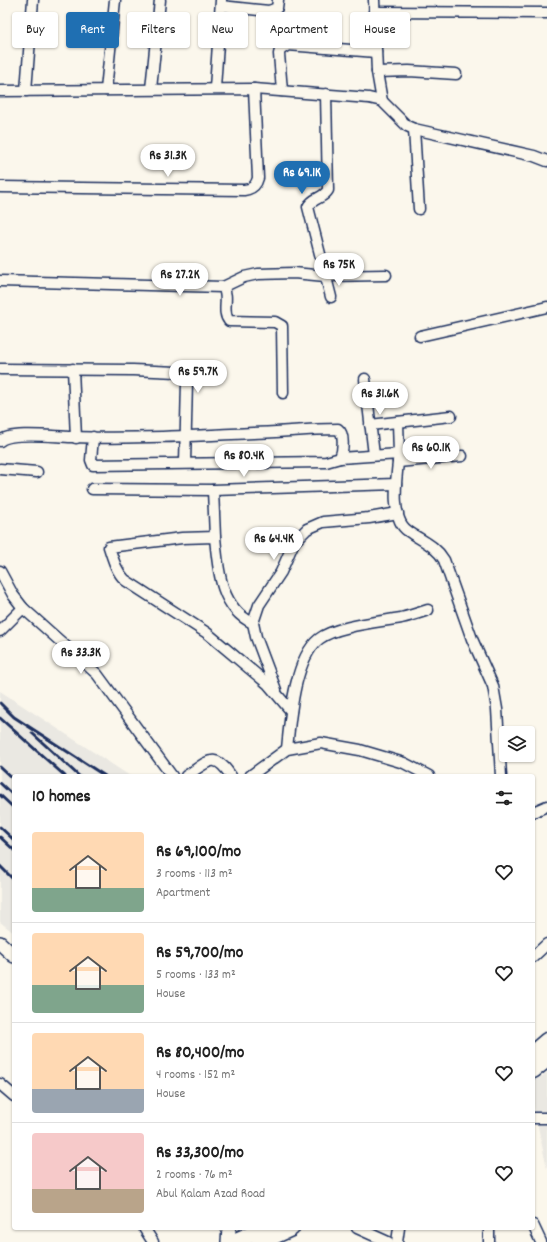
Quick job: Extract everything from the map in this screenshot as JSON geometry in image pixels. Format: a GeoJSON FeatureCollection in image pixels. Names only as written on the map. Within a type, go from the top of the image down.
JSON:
{"type":"FeatureCollection","features":[{"type":"Feature","properties":{"kind":"main road"},"geometry":{"type":"LineString","coordinates":[[535,1050],[547,1041]]}},
{"type":"Feature","properties":{"kind":"main road"},"geometry":{"type":"LineString","coordinates":[[535,1068],[547,1059]]}},
{"type":"Feature","properties":{"kind":"main road"},"geometry":{"type":"LineString","coordinates":[[234,1242],[258,1234],[280,1230]]}},
{"type":"Feature","properties":{"kind":"street"},"geometry":{"type":"LineString","coordinates":[[26,90],[33,0]]}},
{"type":"Feature","properties":{"kind":"street"},"geometry":{"type":"LineString","coordinates":[[106,90],[115,0]]}},
{"type":"Feature","properties":{"kind":"street"},"geometry":{"type":"LineString","coordinates":[[152,89],[160,0]]}},
{"type":"Feature","properties":{"kind":"street"},"geometry":{"type":"LineString","coordinates":[[214,88],[221,3],[269,11],[276,8],[278,0]]}},
{"type":"Feature","properties":{"kind":"street"},"geometry":{"type":"LineString","coordinates":[[374,0],[374,12]]}},
{"type":"Feature","properties":{"kind":"street"},"geometry":{"type":"LineString","coordinates":[[410,12],[547,13]]}},
{"type":"Feature","properties":{"kind":"street"},"geometry":{"type":"LineString","coordinates":[[282,91],[279,54],[280,50],[288,45],[376,52]]}},
{"type":"Feature","properties":{"kind":"street"},"geometry":{"type":"LineString","coordinates":[[376,48],[377,72],[382,101]]}},
{"type":"Feature","properties":{"kind":"street"},"geometry":{"type":"LineString","coordinates":[[377,72],[409,71],[456,74]]}},
{"type":"Feature","properties":{"kind":"street"},"geometry":{"type":"LineString","coordinates":[[0,93],[26,90],[214,88],[254,89],[369,98],[382,101],[407,126],[414,130],[534,156],[547,161]]}},
{"type":"Feature","properties":{"kind":"street"},"geometry":{"type":"LineString","coordinates":[[0,187],[251,189],[256,184],[258,178],[254,89]]}},
{"type":"Feature","properties":{"kind":"street"},"geometry":{"type":"LineString","coordinates":[[326,94],[328,190],[322,196],[314,199],[308,207],[331,297]]}},
{"type":"Feature","properties":{"kind":"street"},"geometry":{"type":"LineString","coordinates":[[414,130],[419,209]]}},
{"type":"Feature","properties":{"kind":"street"},"geometry":{"type":"LineString","coordinates":[[0,281],[223,287],[244,277],[258,274],[294,273],[325,276],[386,275]]}},
{"type":"Feature","properties":{"kind":"street"},"geometry":{"type":"LineString","coordinates":[[223,287],[226,296],[226,314],[229,321],[275,322],[282,326],[282,393]]}},
{"type":"Feature","properties":{"kind":"street"},"geometry":{"type":"LineString","coordinates":[[420,336],[547,307]]}},
{"type":"Feature","properties":{"kind":"street"},"geometry":{"type":"LineString","coordinates":[[0,369],[133,370],[176,372],[183,374],[187,382],[187,436],[185,463]]}},
{"type":"Feature","properties":{"kind":"street"},"geometry":{"type":"LineString","coordinates":[[73,369],[76,438]]}},
{"type":"Feature","properties":{"kind":"street"},"geometry":{"type":"LineString","coordinates":[[365,379],[374,455]]}},
{"type":"Feature","properties":{"kind":"street"},"geometry":{"type":"LineString","coordinates":[[370,424],[451,416]]}},
{"type":"Feature","properties":{"kind":"street"},"geometry":{"type":"LineString","coordinates":[[398,422],[399,458],[396,484],[398,513],[404,529],[433,546],[444,560],[472,639],[493,686],[497,709],[501,774]]}},
{"type":"Feature","properties":{"kind":"street"},"geometry":{"type":"LineString","coordinates":[[0,441],[3,438],[15,436],[76,438],[187,436],[338,429],[342,433],[342,449],[340,458]]}},
{"type":"Feature","properties":{"kind":"street"},"geometry":{"type":"LineString","coordinates":[[92,437],[91,460],[93,465],[300,463],[333,461],[340,458],[374,455],[399,458],[462,456]]}},
{"type":"Feature","properties":{"kind":"street"},"geometry":{"type":"LineString","coordinates":[[0,469],[37,472]]}},
{"type":"Feature","properties":{"kind":"street"},"geometry":{"type":"LineString","coordinates":[[92,489],[213,490],[396,484]]}},
{"type":"Feature","properties":{"kind":"street"},"geometry":{"type":"LineString","coordinates":[[213,490],[218,570],[224,590],[236,612],[243,619],[253,623]]}},
{"type":"Feature","properties":{"kind":"street"},"geometry":{"type":"LineString","coordinates":[[278,693],[256,637],[253,623],[259,606],[281,572],[290,550],[301,534],[307,529],[323,522],[369,518],[398,513]]}},
{"type":"Feature","properties":{"kind":"street"},"geometry":{"type":"LineString","coordinates":[[215,537],[182,538],[109,547],[115,566],[126,580],[207,633],[278,693],[291,711]]}},
{"type":"Feature","properties":{"kind":"street"},"geometry":{"type":"LineString","coordinates":[[0,571],[22,608],[97,674],[171,774]]}},
{"type":"Feature","properties":{"kind":"street"},"geometry":{"type":"LineString","coordinates":[[0,631],[22,608]]}},
{"type":"Feature","properties":{"kind":"street"},"geometry":{"type":"LineString","coordinates":[[287,749],[291,711],[304,657],[318,639],[344,629],[403,618],[428,610]]}},
{"type":"Feature","properties":{"kind":"street"},"geometry":{"type":"LineString","coordinates":[[253,774],[287,749],[321,743],[360,750],[404,763],[425,774]]}},
{"type":"Feature","properties":{"kind":"street"},"geometry":{"type":"LineString","coordinates":[[189,774],[210,761],[215,760],[220,762],[230,774]]}},
{"type":"Feature","properties":{"kind":"street"},"geometry":{"type":"LineString","coordinates":[[535,811],[547,806]]}},
{"type":"Feature","properties":{"kind":"street"},"geometry":{"type":"LineString","coordinates":[[0,943],[12,954]]}},
{"type":"Feature","properties":{"kind":"street"},"geometry":{"type":"LineString","coordinates":[[535,955],[547,944]]}},
{"type":"Feature","properties":{"kind":"street"},"geometry":{"type":"LineString","coordinates":[[0,1084],[12,1094]]}},
{"type":"Feature","properties":{"kind":"street"},"geometry":{"type":"LineString","coordinates":[[535,1118],[547,1118]]}},
{"type":"Feature","properties":{"kind":"street"},"geometry":{"type":"LineString","coordinates":[[535,1229],[541,1242]]}},
{"type":"Feature","properties":{"kind":"street"},"geometry":{"type":"LineString","coordinates":[[145,1230],[153,1242]]}},
{"type":"Feature","properties":{"kind":"street"},"geometry":{"type":"LineString","coordinates":[[228,1242],[229,1230]]}},
{"type":"Feature","properties":{"kind":"street"},"geometry":{"type":"LineString","coordinates":[[361,1230],[388,1242]]}},
{"type":"Feature","properties":{"kind":"street"},"geometry":{"type":"LineString","coordinates":[[397,1242],[399,1230]]}},
{"type":"Feature","properties":{"kind":"street"},"geometry":{"type":"LineString","coordinates":[[489,1230],[489,1242]]}},
{"type":"Feature","properties":{"kind":"shaded area"},"geometry":{"type":"Polygon","coordinates":[[[0,691],[127,774],[12,774],[12,931],[0,922],[0,691]]]}},
{"type":"Feature","properties":{"kind":"shaded area"},"geometry":{"type":"Polygon","coordinates":[[[547,1073],[547,1169],[535,1112],[535,1081],[547,1073]]]}},
{"type":"Feature","properties":{"kind":"railway"},"geometry":{"type":"LineString","coordinates":[[0,703],[14,717],[102,774]]}},
{"type":"Feature","properties":{"kind":"railway"},"geometry":{"type":"LineString","coordinates":[[0,718],[63,774]]}},
{"type":"Feature","properties":{"kind":"railway"},"geometry":{"type":"LineString","coordinates":[[32,733],[77,774]]}},
{"type":"Feature","properties":{"kind":"railway"},"geometry":{"type":"LineString","coordinates":[[0,767],[12,778]]}},
{"type":"Feature","properties":{"kind":"railway"},"geometry":{"type":"LineString","coordinates":[[0,783],[12,794]]}},
{"type":"Feature","properties":{"kind":"railway"},"geometry":{"type":"LineString","coordinates":[[0,795],[12,806]]}},
{"type":"Feature","properties":{"kind":"railway"},"geometry":{"type":"LineString","coordinates":[[0,827],[12,838]]}},
{"type":"Feature","properties":{"kind":"railway"},"geometry":{"type":"LineString","coordinates":[[0,837],[12,848]]}},
{"type":"Feature","properties":{"kind":"railway"},"geometry":{"type":"LineString","coordinates":[[0,866],[12,878]]}}]}
